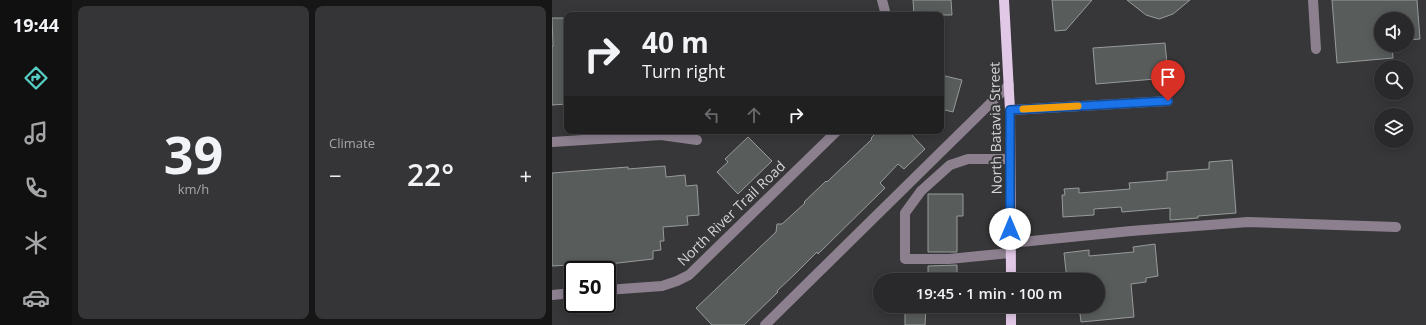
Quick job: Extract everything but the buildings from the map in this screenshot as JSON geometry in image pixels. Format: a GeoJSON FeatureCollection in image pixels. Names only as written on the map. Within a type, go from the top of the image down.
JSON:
{"type":"FeatureCollection","features":[{"type":"Feature","properties":{"kind":"main road","name":"North Batavia Street"},"geometry":{"type":"LineString","coordinates":[[1004,0],[1010,110],[1011,273]]}},
{"type":"Feature","properties":{"kind":"main road"},"geometry":{"type":"LineString","coordinates":[[1011,313],[1011,325]]}},
{"type":"Feature","properties":{"kind":"street"},"geometry":{"type":"LineString","coordinates":[[882,0],[885,12]]}},
{"type":"Feature","properties":{"kind":"street"},"geometry":{"type":"LineString","coordinates":[[1313,0],[1316,49]]}},
{"type":"Feature","properties":{"kind":"street"},"geometry":{"type":"LineString","coordinates":[[765,325],[1009,85]]}},
{"type":"Feature","properties":{"kind":"street"},"geometry":{"type":"LineString","coordinates":[[1010,110],[1168,101]]}},
{"type":"Feature","properties":{"kind":"street","name":"North River Trail Road"},"geometry":{"type":"LineString","coordinates":[[616,289],[662,286],[677,282],[689,275],[834,134]]}},
{"type":"Feature","properties":{"kind":"street"},"geometry":{"type":"LineString","coordinates":[[552,142],[661,135],[697,140]]}},
{"type":"Feature","properties":{"kind":"street"},"geometry":{"type":"LineString","coordinates":[[1010,160],[968,159],[950,165],[921,191],[905,213],[905,258],[949,259],[1010,248],[1131,231],[1248,222],[1396,227]]}},
{"type":"Feature","properties":{"kind":"street"},"geometry":{"type":"LineString","coordinates":[[552,294],[564,293]]}},
{"type":"Feature","properties":{"kind":"slow traffic"},"geometry":{"type":"LineString","coordinates":[[1023,109],[1078,106]]}},
{"type":"Feature","properties":{"kind":"route"},"geometry":{"type":"LineString","coordinates":[[1010,229],[1010,110],[1168,101]]}}]}
